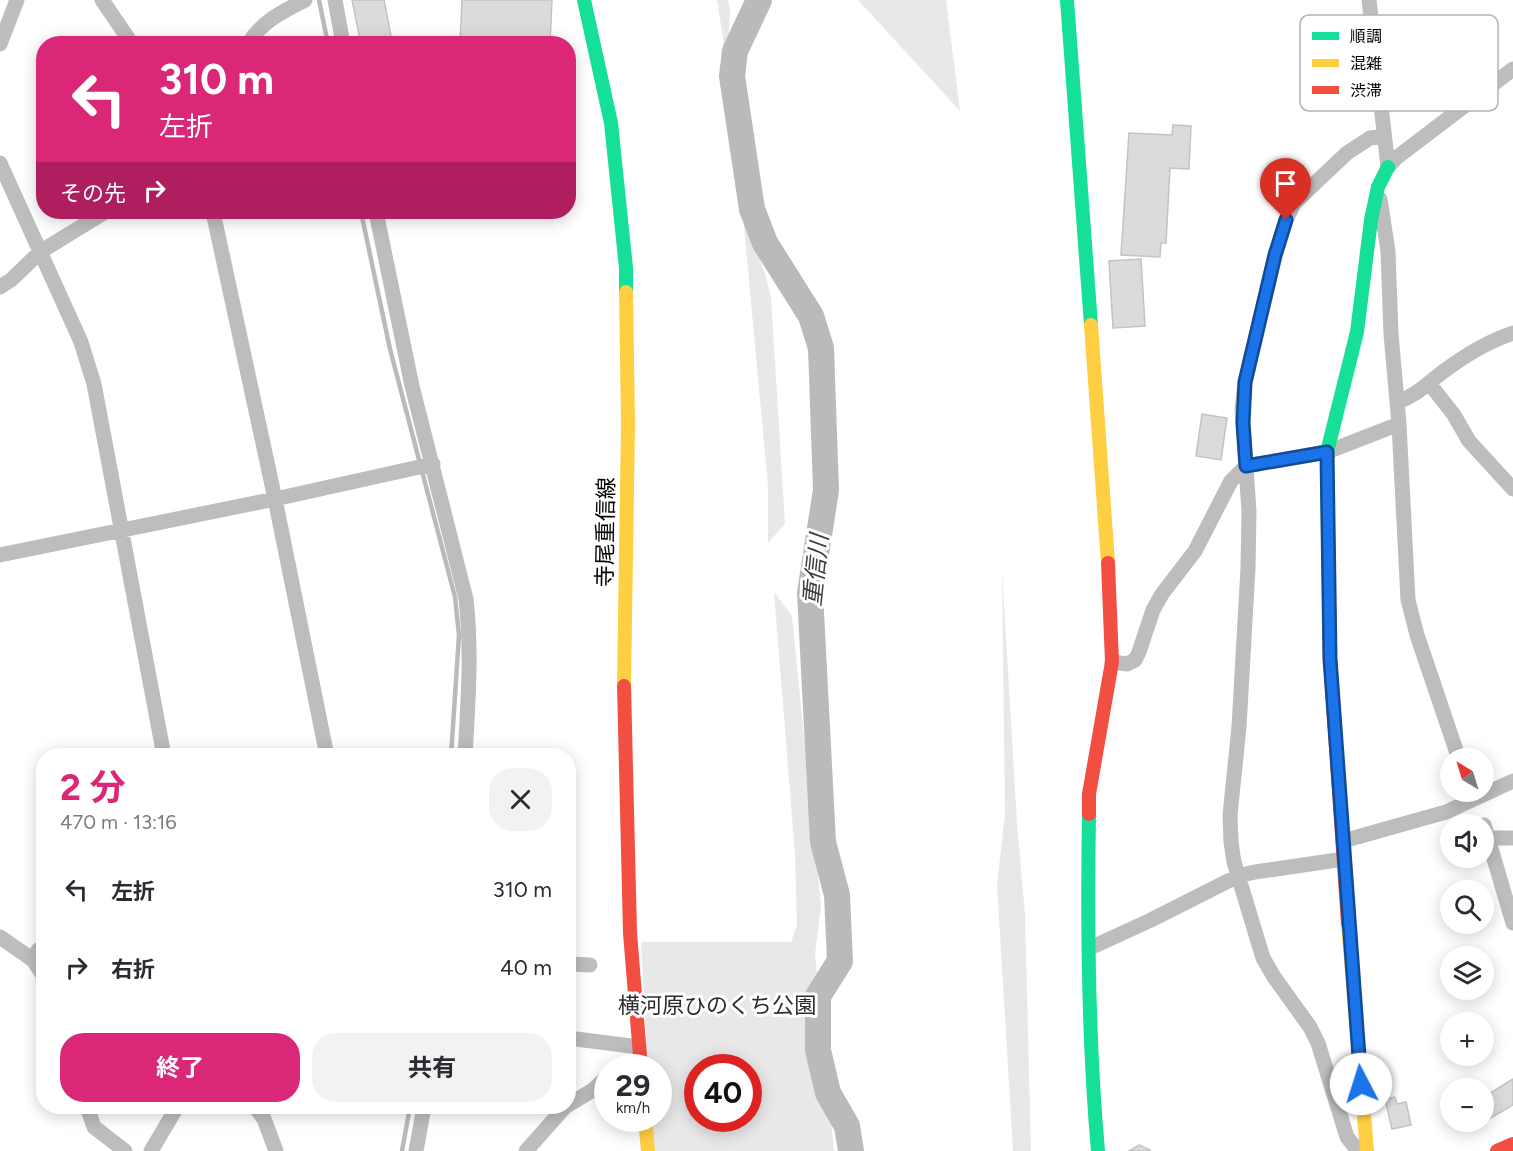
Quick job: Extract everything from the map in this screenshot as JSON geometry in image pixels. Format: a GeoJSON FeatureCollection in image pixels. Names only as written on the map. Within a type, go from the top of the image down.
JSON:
{"type":"FeatureCollection","features":[{"type":"Feature","properties":{"kind":"main road","name":"寺尾重信線"},"geometry":{"type":"LineString","coordinates":[[584,0],[610,123],[626,268],[628,423],[624,718],[630,933],[640,1054]]}},
{"type":"Feature","properties":{"kind":"main road"},"geometry":{"type":"LineString","coordinates":[[1067,0],[1110,587],[1112,662],[1089,794],[1088,901],[1092,1084],[1098,1151]]}},
{"type":"Feature","properties":{"kind":"main road"},"geometry":{"type":"LineString","coordinates":[[1367,1151],[1330,659],[1327,452],[1357,332],[1371,220],[1378,187],[1388,167]]}},
{"type":"Feature","properties":{"kind":"main road"},"geometry":{"type":"LineString","coordinates":[[646,1132],[648,1151]]}},
{"type":"Feature","properties":{"kind":"main road"},"geometry":{"type":"LineString","coordinates":[[1497,1151],[1513,1144]]}},
{"type":"Feature","properties":{"kind":"street"},"geometry":{"type":"LineString","coordinates":[[0,44],[17,0]]}},
{"type":"Feature","properties":{"kind":"street"},"geometry":{"type":"LineString","coordinates":[[102,0],[127,36]]}},
{"type":"Feature","properties":{"kind":"street"},"geometry":{"type":"LineString","coordinates":[[253,36],[265,23],[305,0]]}},
{"type":"Feature","properties":{"kind":"street"},"geometry":{"type":"LineString","coordinates":[[335,0],[342,36]]}},
{"type":"Feature","properties":{"kind":"street"},"geometry":{"type":"LineString","coordinates":[[1369,0],[1371,15]]}},
{"type":"Feature","properties":{"kind":"street"},"geometry":{"type":"LineString","coordinates":[[1498,80],[1513,69]]}},
{"type":"Feature","properties":{"kind":"street"},"geometry":{"type":"LineString","coordinates":[[1381,111],[1388,167]]}},
{"type":"Feature","properties":{"kind":"street"},"geometry":{"type":"LineString","coordinates":[[1388,167],[1396,158],[1458,111]]}},
{"type":"Feature","properties":{"kind":"street"},"geometry":{"type":"LineString","coordinates":[[1358,1151],[1347,1137],[1318,1042],[1263,958],[1238,876],[1231,842],[1230,815],[1239,727],[1247,580],[1249,511],[1242,408],[1245,382],[1275,255],[1294,203],[1303,192],[1347,153],[1371,138],[1384,136]]}},
{"type":"Feature","properties":{"kind":"street"},"geometry":{"type":"LineString","coordinates":[[0,163],[81,342],[94,384],[162,748]]}},
{"type":"Feature","properties":{"kind":"street"},"geometry":{"type":"LineString","coordinates":[[1378,187],[1388,251],[1408,600],[1417,635],[1455,748]]}},
{"type":"Feature","properties":{"kind":"street"},"geometry":{"type":"LineString","coordinates":[[0,287],[11,280],[39,252],[93,219]]}},
{"type":"Feature","properties":{"kind":"street"},"geometry":{"type":"LineString","coordinates":[[215,219],[325,748]]}},
{"type":"Feature","properties":{"kind":"street"},"geometry":{"type":"LineString","coordinates":[[377,219],[412,386],[434,464],[466,599],[471,668],[466,748]]}},
{"type":"Feature","properties":{"kind":"street"},"geometry":{"type":"LineString","coordinates":[[1397,402],[1414,395],[1473,352],[1513,333]]}},
{"type":"Feature","properties":{"kind":"street"},"geometry":{"type":"LineString","coordinates":[[1429,383],[1454,416],[1469,441],[1513,489]]}},
{"type":"Feature","properties":{"kind":"street"},"geometry":{"type":"LineString","coordinates":[[1112,662],[1127,664],[1135,660],[1162,594],[1195,551],[1231,481],[1246,466],[1327,452],[1399,424]]}},
{"type":"Feature","properties":{"kind":"street"},"geometry":{"type":"LineString","coordinates":[[0,555],[434,464]]}},
{"type":"Feature","properties":{"kind":"street"},"geometry":{"type":"LineString","coordinates":[[1494,788],[1513,781]]}},
{"type":"Feature","properties":{"kind":"street"},"geometry":{"type":"LineString","coordinates":[[1343,841],[1446,812],[1462,802]]}},
{"type":"Feature","properties":{"kind":"street"},"geometry":{"type":"LineString","coordinates":[[1494,832],[1513,838]]}},
{"type":"Feature","properties":{"kind":"street"},"geometry":{"type":"LineString","coordinates":[[1090,948],[1238,876],[1344,859]]}},
{"type":"Feature","properties":{"kind":"street"},"geometry":{"type":"LineString","coordinates":[[1494,859],[1513,923]]}},
{"type":"Feature","properties":{"kind":"street"},"geometry":{"type":"LineString","coordinates":[[0,937],[33,960],[36,965]]}},
{"type":"Feature","properties":{"kind":"street"},"geometry":{"type":"LineString","coordinates":[[33,960],[36,954]]}},
{"type":"Feature","properties":{"kind":"street"},"geometry":{"type":"LineString","coordinates":[[576,964],[590,965]]}},
{"type":"Feature","properties":{"kind":"street"},"geometry":{"type":"LineString","coordinates":[[576,1039],[639,1047]]}},
{"type":"Feature","properties":{"kind":"street"},"geometry":{"type":"LineString","coordinates":[[576,1100],[594,1089]]}},
{"type":"Feature","properties":{"kind":"street"},"geometry":{"type":"LineString","coordinates":[[89,1114],[94,1127],[125,1151]]}},
{"type":"Feature","properties":{"kind":"street"},"geometry":{"type":"LineString","coordinates":[[151,1151],[173,1114]]}},
{"type":"Feature","properties":{"kind":"street"},"geometry":{"type":"LineString","coordinates":[[260,1114],[276,1151]]}},
{"type":"Feature","properties":{"kind":"street"},"geometry":{"type":"LineString","coordinates":[[416,1151],[423,1114]]}},
{"type":"Feature","properties":{"kind":"street"},"geometry":{"type":"LineString","coordinates":[[526,1151],[560,1114]]}},
{"type":"Feature","properties":{"kind":"green space"},"geometry":{"type":"Polygon","coordinates":[[[717,0],[728,0],[730,11],[727,64],[717,0]]]}},
{"type":"Feature","properties":{"kind":"green space"},"geometry":{"type":"Polygon","coordinates":[[[858,0],[946,0],[960,111],[858,0]]]}},
{"type":"Feature","properties":{"kind":"green space"},"geometry":{"type":"Polygon","coordinates":[[[742,205],[771,298],[785,524],[768,543],[768,486],[742,205]]]}},
{"type":"Feature","properties":{"kind":"green space"},"geometry":{"type":"Polygon","coordinates":[[[1002,569],[1017,823],[1025,915],[1031,1151],[1013,1151],[997,884],[1005,813],[1002,569]]]}},
{"type":"Feature","properties":{"kind":"green space","name":"横河原ひのくち公園"},"geometry":{"type":"Polygon","coordinates":[[[774,592],[792,616],[821,906],[815,954],[834,1151],[652,1151],[651,1132],[672,1132],[672,1054],[647,1054],[641,942],[791,942],[797,925],[795,854],[774,592]]]}},
{"type":"Feature","properties":{"kind":"building"},"geometry":{"type":"Polygon","coordinates":[[[352,0],[384,0],[391,36],[359,36],[352,0]]]}},
{"type":"Feature","properties":{"kind":"building"},"geometry":{"type":"Polygon","coordinates":[[[462,0],[552,0],[550,36],[460,36],[462,0]]]}},
{"type":"Feature","properties":{"kind":"building"},"geometry":{"type":"Polygon","coordinates":[[[1173,125],[1191,126],[1189,169],[1170,168],[1166,243],[1161,243],[1160,257],[1121,255],[1129,133],[1172,135],[1173,125]]]}},
{"type":"Feature","properties":{"kind":"building"},"geometry":{"type":"Polygon","coordinates":[[[1141,259],[1145,326],[1113,328],[1109,261],[1141,259]]]}},
{"type":"Feature","properties":{"kind":"building"},"geometry":{"type":"Polygon","coordinates":[[[1202,414],[1227,418],[1221,460],[1196,456],[1202,414]]]}},
{"type":"Feature","properties":{"kind":"building"},"geometry":{"type":"Polygon","coordinates":[[[1513,1079],[1513,1105],[1494,1116],[1494,1091],[1513,1079]]]}},
{"type":"Feature","properties":{"kind":"building"},"geometry":{"type":"Polygon","coordinates":[[[1395,1097],[1397,1104],[1406,1102],[1411,1125],[1392,1129],[1385,1099],[1395,1097]]]}},
{"type":"Feature","properties":{"kind":"building"},"geometry":{"type":"Polygon","coordinates":[[[1139,1145],[1150,1150],[1129,1151],[1139,1145]]]}},
{"type":"Feature","properties":{"kind":"waterway"},"geometry":{"type":"LineString","coordinates":[[319,0],[326,36]]}},
{"type":"Feature","properties":{"kind":"waterway","name":"重信川"},"geometry":{"type":"LineString","coordinates":[[759,0],[735,51],[732,76],[752,209],[765,243],[811,316],[821,348],[826,490],[810,593],[823,842],[837,895],[840,961],[818,996],[818,1050],[828,1093],[847,1126],[851,1151]]}},
{"type":"Feature","properties":{"kind":"waterway"},"geometry":{"type":"LineString","coordinates":[[362,219],[390,349],[455,597],[459,635],[452,748]]}},
{"type":"Feature","properties":{"kind":"waterway"},"geometry":{"type":"LineString","coordinates":[[402,1151],[409,1114]]}},
{"type":"Feature","properties":{"kind":"traffic: fast"},"geometry":{"type":"LineString","coordinates":[[584,0],[611,123],[626,268],[626,292]]}},
{"type":"Feature","properties":{"kind":"traffic: fast"},"geometry":{"type":"LineString","coordinates":[[1067,0],[1091,325]]}},
{"type":"Feature","properties":{"kind":"traffic: fast"},"geometry":{"type":"LineString","coordinates":[[1329,601],[1327,452],[1357,332],[1371,220],[1378,187],[1388,167]]}},
{"type":"Feature","properties":{"kind":"traffic: fast"},"geometry":{"type":"LineString","coordinates":[[1089,814],[1089,983],[1098,1151]]}},
{"type":"Feature","properties":{"kind":"traffic: slow"},"geometry":{"type":"LineString","coordinates":[[624,686],[628,423],[626,292]]}},
{"type":"Feature","properties":{"kind":"traffic: slow"},"geometry":{"type":"LineString","coordinates":[[1091,325],[1108,563]]}},
{"type":"Feature","properties":{"kind":"traffic: slow"},"geometry":{"type":"LineString","coordinates":[[1348,924],[1367,1151]]}},
{"type":"Feature","properties":{"kind":"traffic: slow"},"geometry":{"type":"LineString","coordinates":[[646,1132],[648,1151]]}},
{"type":"Feature","properties":{"kind":"traffic: jam"},"geometry":{"type":"LineString","coordinates":[[1089,814],[1089,794],[1112,662],[1108,563]]}},
{"type":"Feature","properties":{"kind":"traffic: jam"},"geometry":{"type":"LineString","coordinates":[[1329,601],[1330,659],[1348,924]]}},
{"type":"Feature","properties":{"kind":"traffic: jam"},"geometry":{"type":"LineString","coordinates":[[624,686],[630,933],[640,1054]]}},
{"type":"Feature","properties":{"kind":"traffic: jam"},"geometry":{"type":"LineString","coordinates":[[1497,1151],[1513,1144]]}},
{"type":"Feature","properties":{"kind":"route"},"geometry":{"type":"LineString","coordinates":[[1286,220],[1275,255],[1245,382],[1242,408],[1243,437],[1246,466],[1327,452],[1330,659],[1361,1084]]}}]}
